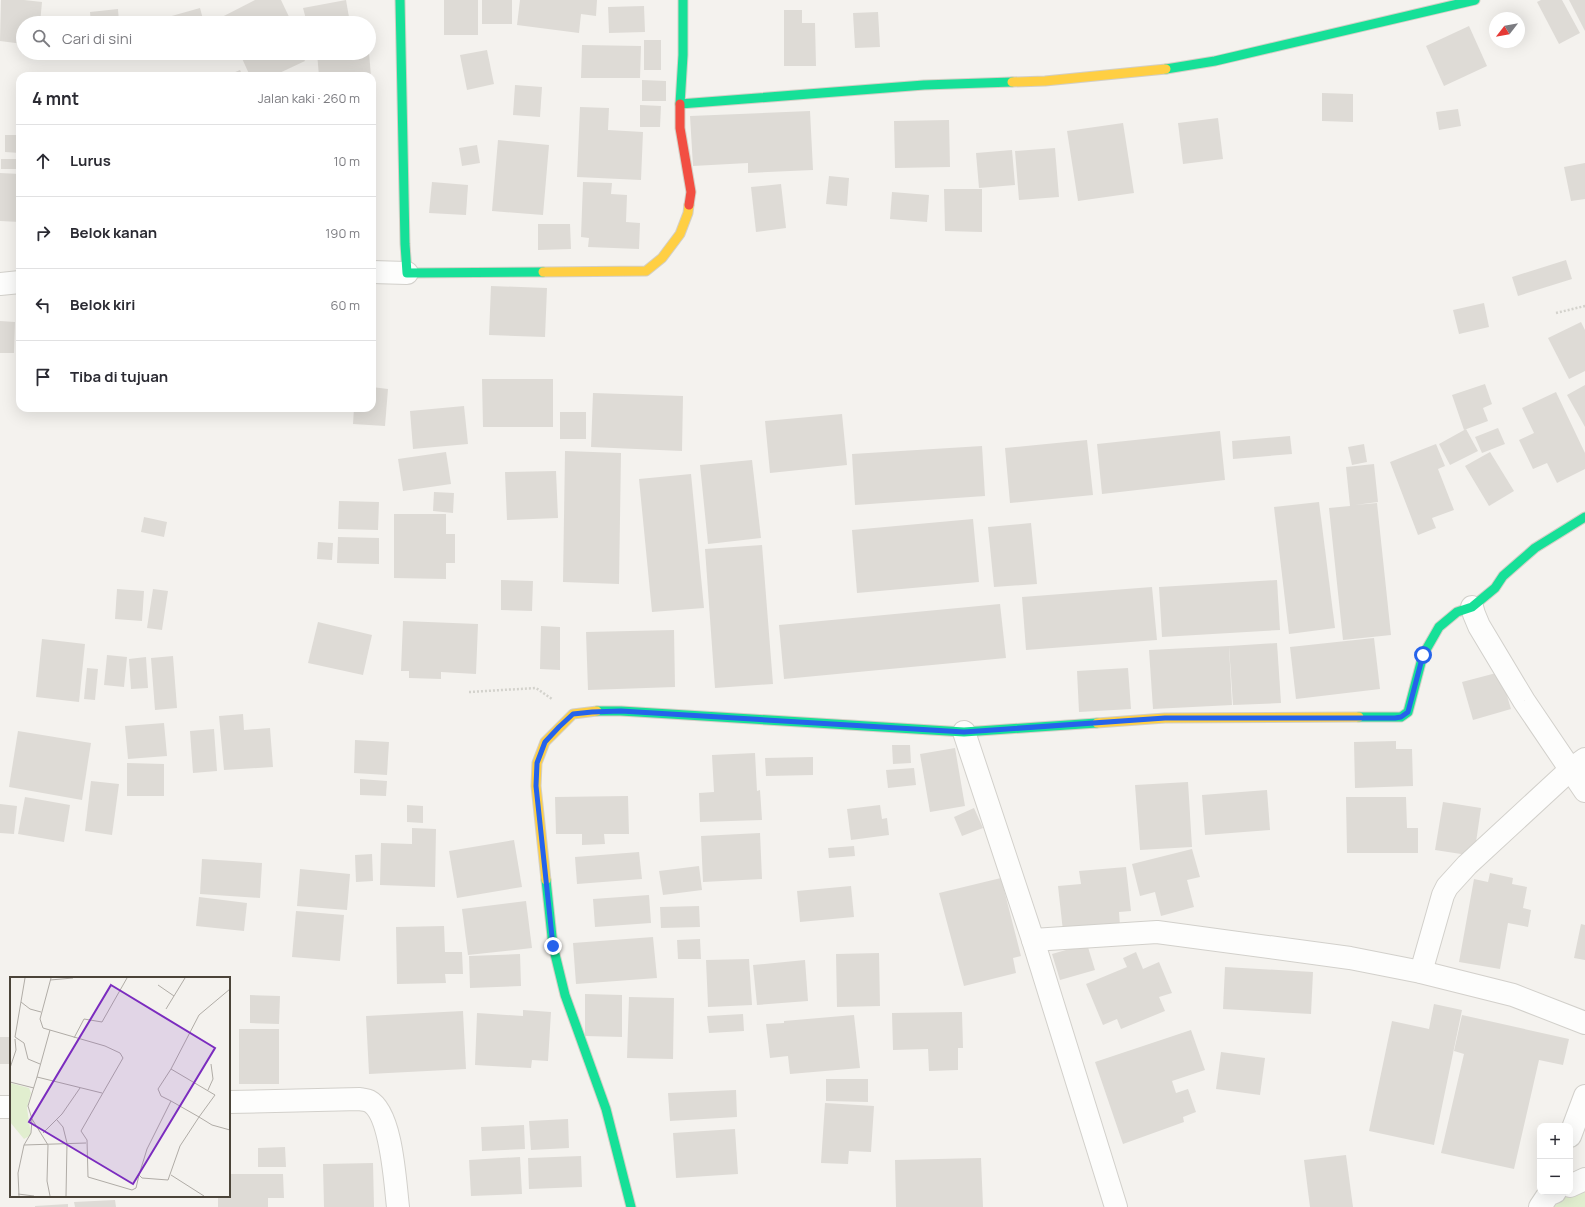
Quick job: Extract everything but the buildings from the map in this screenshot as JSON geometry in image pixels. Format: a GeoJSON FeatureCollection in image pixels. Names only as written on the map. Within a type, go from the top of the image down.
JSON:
{"type":"FeatureCollection","features":[{"type":"Feature","properties":{"kind":"street"},"geometry":{"type":"LineString","coordinates":[[400,0],[405,244],[407,273]]}},
{"type":"Feature","properties":{"kind":"street"},"geometry":{"type":"LineString","coordinates":[[376,272],[646,271],[662,258],[680,234],[688,213],[692,192],[680,128],[683,55],[683,0]]}},
{"type":"Feature","properties":{"kind":"street"},"geometry":{"type":"LineString","coordinates":[[680,104],[924,85],[1045,81],[1167,69],[1215,61],[1476,0]]}},
{"type":"Feature","properties":{"kind":"street"},"geometry":{"type":"LineString","coordinates":[[0,284],[16,282]]}},
{"type":"Feature","properties":{"kind":"street"},"geometry":{"type":"LineString","coordinates":[[631,1207],[606,1109],[564,995],[553,946],[536,786],[537,763],[545,742],[573,714],[621,711],[964,732],[1165,718],[1401,717],[1408,712],[1423,655],[1439,627],[1456,612],[1472,607],[1495,588],[1503,576],[1535,548],[1585,517]]}},
{"type":"Feature","properties":{"kind":"street"},"geometry":{"type":"LineString","coordinates":[[1472,607],[1479,626],[1542,730],[1578,764],[1585,791]]}},
{"type":"Feature","properties":{"kind":"street"},"geometry":{"type":"LineString","coordinates":[[964,732],[1033,940],[1116,1207]]}},
{"type":"Feature","properties":{"kind":"street"},"geometry":{"type":"LineString","coordinates":[[1421,972],[1443,895],[1447,887],[1467,865],[1578,764]]}},
{"type":"Feature","properties":{"kind":"street"},"geometry":{"type":"LineString","coordinates":[[1033,940],[1157,932],[1350,958],[1421,972],[1513,995],[1585,1023]]}},
{"type":"Feature","properties":{"kind":"street"},"geometry":{"type":"LineString","coordinates":[[1573,1128],[1585,1096]]}},
{"type":"Feature","properties":{"kind":"street"},"geometry":{"type":"LineString","coordinates":[[230,1102],[360,1099],[369,1101],[378,1109],[388,1134],[398,1207]]}},
{"type":"Feature","properties":{"kind":"street"},"geometry":{"type":"LineString","coordinates":[[1573,1185],[1585,1179]]}},
{"type":"Feature","properties":{"kind":"path"},"geometry":{"type":"LineString","coordinates":[[1556,313],[1585,306]]}},
{"type":"Feature","properties":{"kind":"path"},"geometry":{"type":"LineString","coordinates":[[469,692],[536,688],[573,714]]}},
{"type":"Feature","properties":{"kind":"green space"},"geometry":{"type":"Polygon","coordinates":[[[1585,1173],[1585,1207],[1554,1207],[1565,1195],[1573,1195],[1573,1186],[1585,1173]]]}},
{"type":"Feature","properties":{"kind":"traffic: fast"},"geometry":{"type":"LineString","coordinates":[[400,0],[405,244],[407,273],[543,272]]}},
{"type":"Feature","properties":{"kind":"traffic: fast"},"geometry":{"type":"LineString","coordinates":[[683,0],[683,55],[680,104],[924,85],[1012,82]]}},
{"type":"Feature","properties":{"kind":"traffic: fast"},"geometry":{"type":"LineString","coordinates":[[1166,69],[1215,61],[1475,0]]}},
{"type":"Feature","properties":{"kind":"traffic: fast"},"geometry":{"type":"LineString","coordinates":[[1359,717],[1401,717],[1408,712],[1423,655],[1439,627],[1457,612],[1472,607],[1495,588],[1503,576],[1535,548],[1585,517]]}},
{"type":"Feature","properties":{"kind":"traffic: fast"},"geometry":{"type":"LineString","coordinates":[[597,711],[621,711],[964,732],[1097,723]]}},
{"type":"Feature","properties":{"kind":"traffic: fast"},"geometry":{"type":"LineString","coordinates":[[546,880],[553,946],[565,995],[606,1109],[631,1207]]}},
{"type":"Feature","properties":{"kind":"traffic: slow"},"geometry":{"type":"LineString","coordinates":[[1012,82],[1045,81],[1166,69]]}},
{"type":"Feature","properties":{"kind":"traffic: slow"},"geometry":{"type":"LineString","coordinates":[[543,272],[646,271],[662,258],[680,234],[688,213],[689,205]]}},
{"type":"Feature","properties":{"kind":"traffic: slow"},"geometry":{"type":"LineString","coordinates":[[546,880],[536,786],[537,763],[545,742],[573,714],[597,711]]}},
{"type":"Feature","properties":{"kind":"traffic: slow"},"geometry":{"type":"LineString","coordinates":[[1097,723],[1165,718],[1359,717]]}},
{"type":"Feature","properties":{"kind":"traffic: jam"},"geometry":{"type":"LineString","coordinates":[[680,104],[680,128],[691,192],[689,205]]}},
{"type":"Feature","properties":{"kind":"route"},"geometry":{"type":"LineString","coordinates":[[553,946],[536,786],[537,763],[545,742],[573,714],[621,711],[964,732],[1165,718],[1395,718],[1401,717],[1408,712],[1423,655]]}}]}
